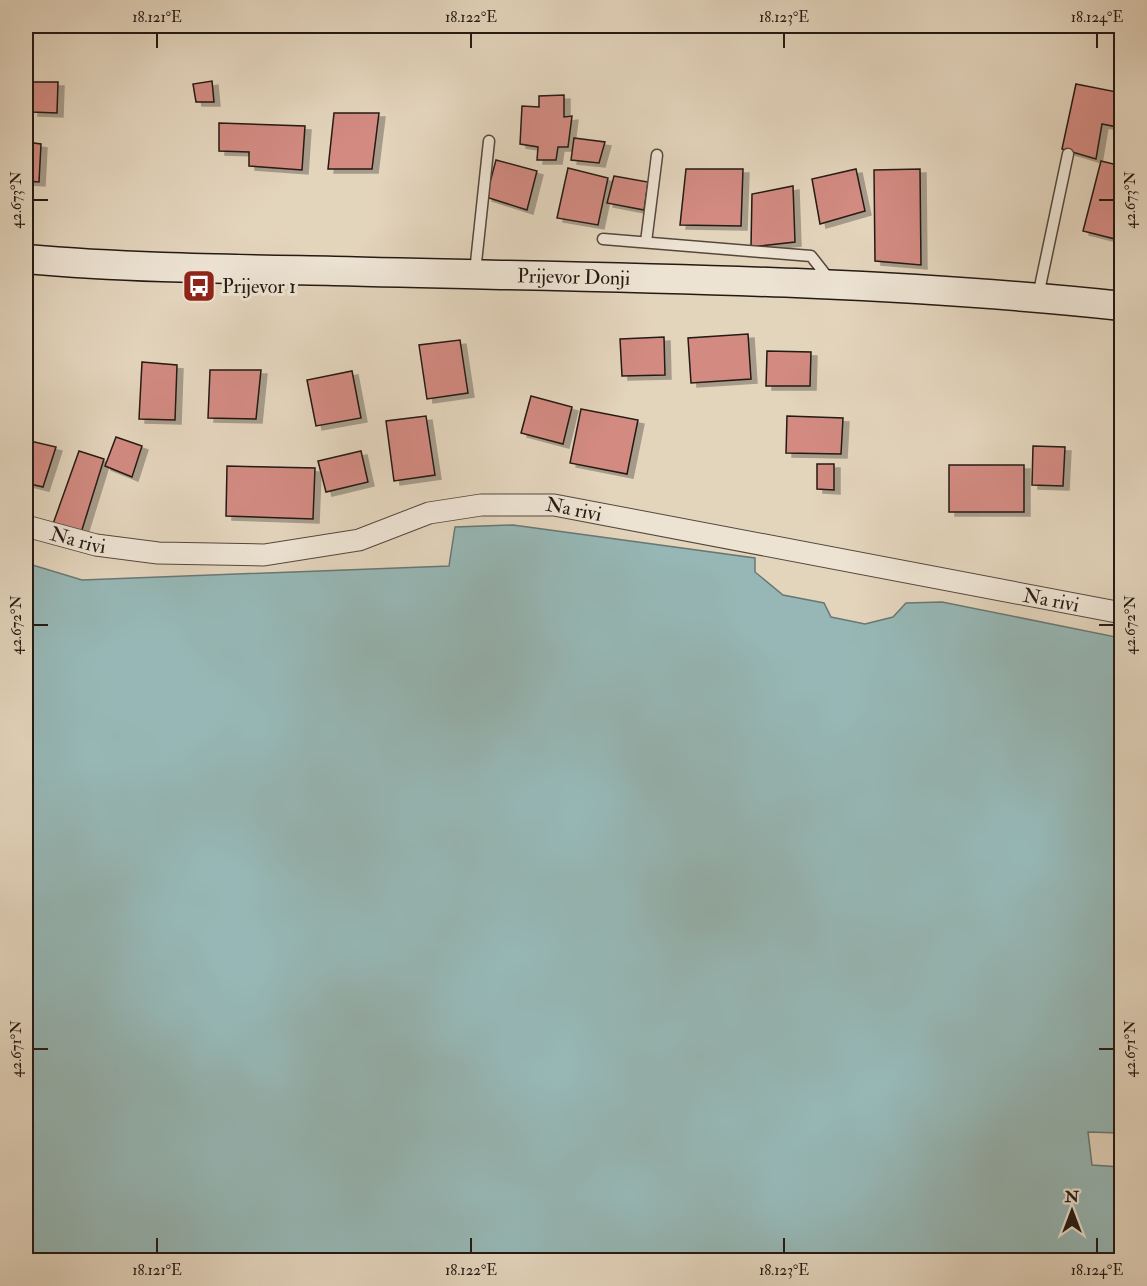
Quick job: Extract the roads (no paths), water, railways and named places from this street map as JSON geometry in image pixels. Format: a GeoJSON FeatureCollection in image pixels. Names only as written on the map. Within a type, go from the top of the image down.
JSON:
{"type":"FeatureCollection","features":[{"type":"Feature","properties":{"kind":"main road","name":"Prijevor Donji"},"geometry":{"type":"LineString","coordinates":[[26,259],[68,263],[197,267],[833,284],[1038,297],[1122,306]]}},
{"type":"Feature","properties":{"kind":"street","name":"Na rivi"},"geometry":{"type":"LineString","coordinates":[[26,526],[96,545],[158,553],[264,555],[359,540],[429,513],[481,505],[554,505],[1122,613]]}},
{"type":"Feature","properties":{"kind":"lane"},"geometry":{"type":"LineString","coordinates":[[475,275],[489,141]]}},
{"type":"Feature","properties":{"kind":"lane"},"geometry":{"type":"LineString","coordinates":[[1038,297],[1068,154]]}},
{"type":"Feature","properties":{"kind":"lane"},"geometry":{"type":"LineString","coordinates":[[646,242],[657,155]]}},
{"type":"Feature","properties":{"kind":"lane"},"geometry":{"type":"LineString","coordinates":[[603,239],[811,256],[833,284]]}},
{"type":"Feature","properties":{"kind":"water"},"geometry":{"type":"Polygon","coordinates":[[[513,525],[755,558],[755,572],[783,595],[824,603],[831,617],[865,624],[893,617],[906,603],[942,602],[1121,638],[1121,1133],[1088,1132],[1092,1165],[1121,1167],[1121,1260],[26,1260],[26,563],[82,580],[449,566],[455,527],[513,525]]]}},
{"type":"Feature","properties":{"kind":"place","name":"Prijevor 1"},"geometry":{"type":"Point","coordinates":[199,286]}}]}
